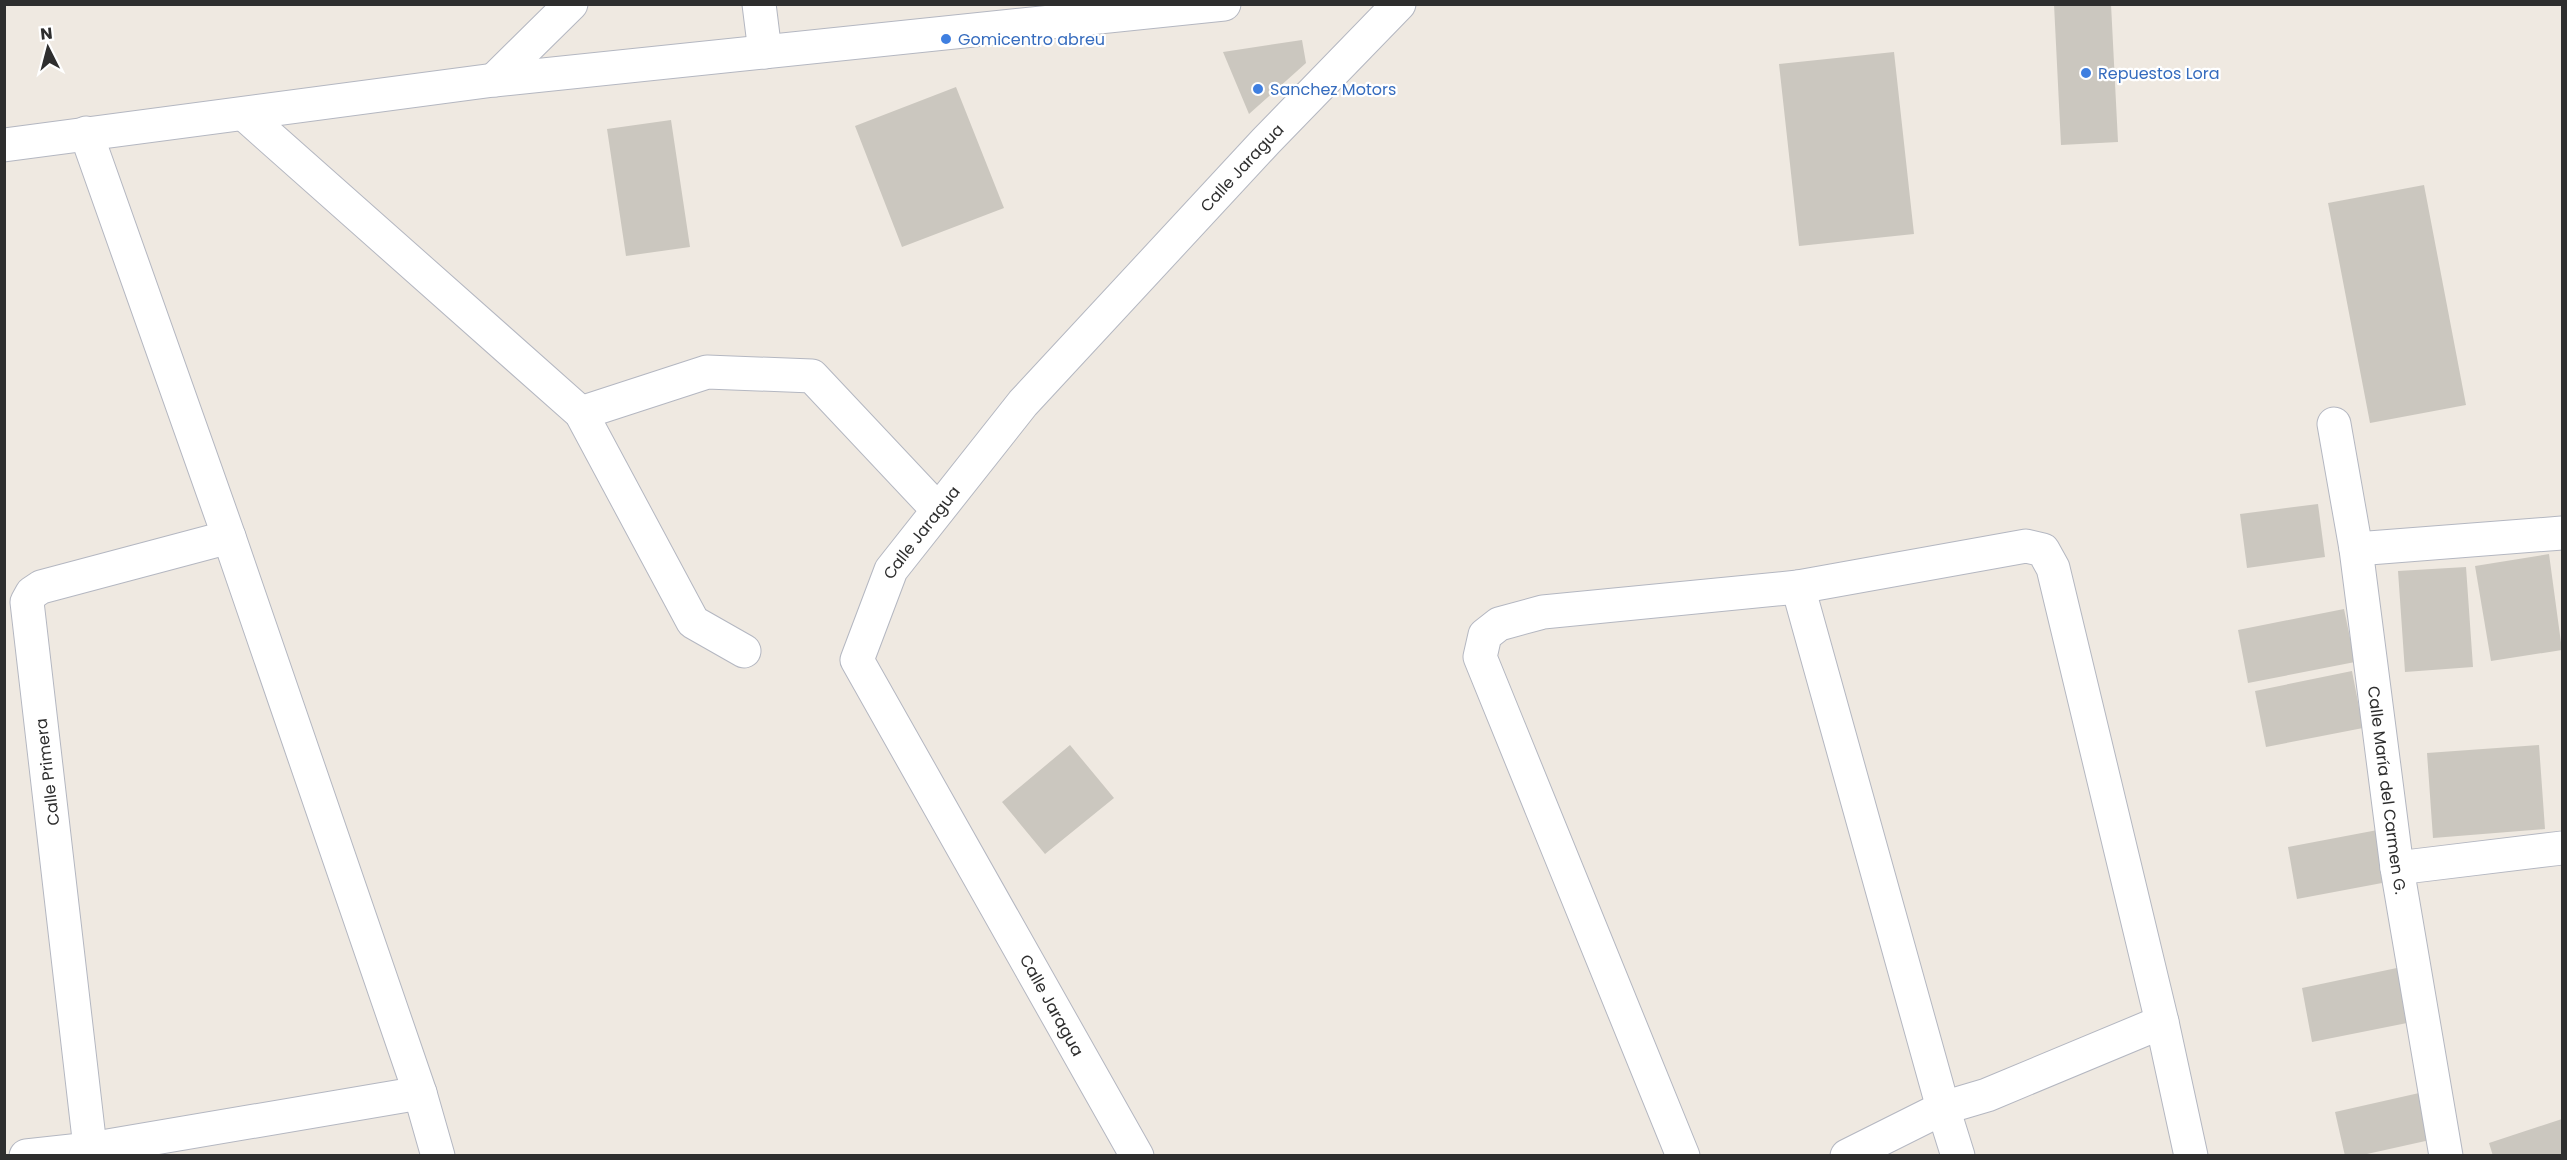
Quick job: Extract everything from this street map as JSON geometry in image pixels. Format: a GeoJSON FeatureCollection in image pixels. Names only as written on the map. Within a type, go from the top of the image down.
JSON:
{"type":"FeatureCollection","features":[{"type":"Feature","properties":{"kind":"street"},"geometry":{"type":"LineString","coordinates":[[494,80],[571,4]]}},
{"type":"Feature","properties":{"kind":"street"},"geometry":{"type":"LineString","coordinates":[[759,4],[765,52]]}},
{"type":"Feature","properties":{"kind":"street"},"geometry":{"type":"LineString","coordinates":[[4,145],[494,80],[1224,4]]}},
{"type":"Feature","properties":{"kind":"street","name":"Calle Jaragua"},"geometry":{"type":"LineString","coordinates":[[1137,1155],[856,660],[891,570],[1023,403],[1266,141],[1399,4]]}},
{"type":"Feature","properties":{"kind":"street"},"geometry":{"type":"LineString","coordinates":[[244,114],[581,413],[693,622],[744,651]]}},
{"type":"Feature","properties":{"kind":"street"},"geometry":{"type":"LineString","coordinates":[[86,133],[229,537],[420,1093],[438,1155]]}},
{"type":"Feature","properties":{"kind":"street"},"geometry":{"type":"LineString","coordinates":[[581,413],[707,372],[812,376],[938,510]]}},
{"type":"Feature","properties":{"kind":"street","name":"Calle María del Carmen G."},"geometry":{"type":"LineString","coordinates":[[2334,424],[2356,549],[2397,868],[2446,1155]]}},
{"type":"Feature","properties":{"kind":"street"},"geometry":{"type":"LineString","coordinates":[[2356,549],[2562,533]]}},
{"type":"Feature","properties":{"kind":"street","name":"Calle Primera"},"geometry":{"type":"LineString","coordinates":[[90,1152],[27,602],[32,593],[41,587],[229,537]]}},
{"type":"Feature","properties":{"kind":"street"},"geometry":{"type":"LineString","coordinates":[[1683,1155],[1480,657],[1485,634],[1499,624],[1543,612],[1797,587],[2026,546],[2043,550],[2053,568],[2162,1022],[2191,1155]]}},
{"type":"Feature","properties":{"kind":"street"},"geometry":{"type":"LineString","coordinates":[[1797,587],[1958,1155]]}},
{"type":"Feature","properties":{"kind":"street"},"geometry":{"type":"LineString","coordinates":[[2397,868],[2562,848]]}},
{"type":"Feature","properties":{"kind":"street"},"geometry":{"type":"LineString","coordinates":[[1847,1155],[1943,1108],[1987,1095],[2162,1022]]}},
{"type":"Feature","properties":{"kind":"street"},"geometry":{"type":"LineString","coordinates":[[26,1155],[90,1152],[420,1093]]}},
{"type":"Feature","properties":{"kind":"building","name":"Repuestos Lora"},"geometry":{"type":"Polygon","coordinates":[[[2054,4],[2111,4],[2118,142],[2061,145],[2054,4]]]}},
{"type":"Feature","properties":{"kind":"building","name":"Sanchez Motors"},"geometry":{"type":"Polygon","coordinates":[[[1302,40],[1306,63],[1249,114],[1223,52],[1302,40]]]}},
{"type":"Feature","properties":{"kind":"building"},"geometry":{"type":"Polygon","coordinates":[[[1894,52],[1914,234],[1799,246],[1779,64],[1894,52]]]}},
{"type":"Feature","properties":{"kind":"building"},"geometry":{"type":"Polygon","coordinates":[[[956,87],[1004,208],[902,247],[855,126],[956,87]]]}},
{"type":"Feature","properties":{"kind":"building"},"geometry":{"type":"Polygon","coordinates":[[[671,120],[690,247],[626,256],[607,129],[671,120]]]}},
{"type":"Feature","properties":{"kind":"building"},"geometry":{"type":"Polygon","coordinates":[[[2424,185],[2466,405],[2370,423],[2328,203],[2424,185]]]}},
{"type":"Feature","properties":{"kind":"building"},"geometry":{"type":"Polygon","coordinates":[[[2318,504],[2325,557],[2247,568],[2240,514],[2318,504]]]}},
{"type":"Feature","properties":{"kind":"building"},"geometry":{"type":"Polygon","coordinates":[[[2549,554],[2562,650],[2491,661],[2475,566],[2549,554]]]}},
{"type":"Feature","properties":{"kind":"building"},"geometry":{"type":"Polygon","coordinates":[[[2466,567],[2473,667],[2405,672],[2398,571],[2466,567]]]}},
{"type":"Feature","properties":{"kind":"building"},"geometry":{"type":"Polygon","coordinates":[[[2344,609],[2355,662],[2248,683],[2238,630],[2344,609]]]}},
{"type":"Feature","properties":{"kind":"building"},"geometry":{"type":"Polygon","coordinates":[[[2352,671],[2363,728],[2266,747],[2255,691],[2352,671]]]}},
{"type":"Feature","properties":{"kind":"building"},"geometry":{"type":"Polygon","coordinates":[[[1070,745],[1114,798],[1045,854],[1002,802],[1070,745]]]}},
{"type":"Feature","properties":{"kind":"building"},"geometry":{"type":"Polygon","coordinates":[[[2539,745],[2545,829],[2433,838],[2427,753],[2539,745]]]}},
{"type":"Feature","properties":{"kind":"building"},"geometry":{"type":"Polygon","coordinates":[[[2388,828],[2398,880],[2297,899],[2288,847],[2388,828]]]}},
{"type":"Feature","properties":{"kind":"building"},"geometry":{"type":"Polygon","coordinates":[[[2411,965],[2422,1020],[2312,1042],[2302,988],[2411,965]]]}},
{"type":"Feature","properties":{"kind":"building"},"geometry":{"type":"Polygon","coordinates":[[[2428,1091],[2439,1138],[2358,1156],[2345,1156],[2335,1112],[2428,1091]]]}},
{"type":"Feature","properties":{"kind":"building"},"geometry":{"type":"Polygon","coordinates":[[[2562,1119],[2562,1156],[2493,1156],[2489,1143],[2562,1119]]]}},
{"type":"Feature","properties":{"kind":"place","name":"Gomicentro abreu"},"geometry":{"type":"Point","coordinates":[946,39]}},
{"type":"Feature","properties":{"kind":"place","name":"Repuestos Lora"},"geometry":{"type":"Point","coordinates":[2086,73]}},
{"type":"Feature","properties":{"kind":"place","name":"Sanchez Motors"},"geometry":{"type":"Point","coordinates":[1258,89]}}]}
